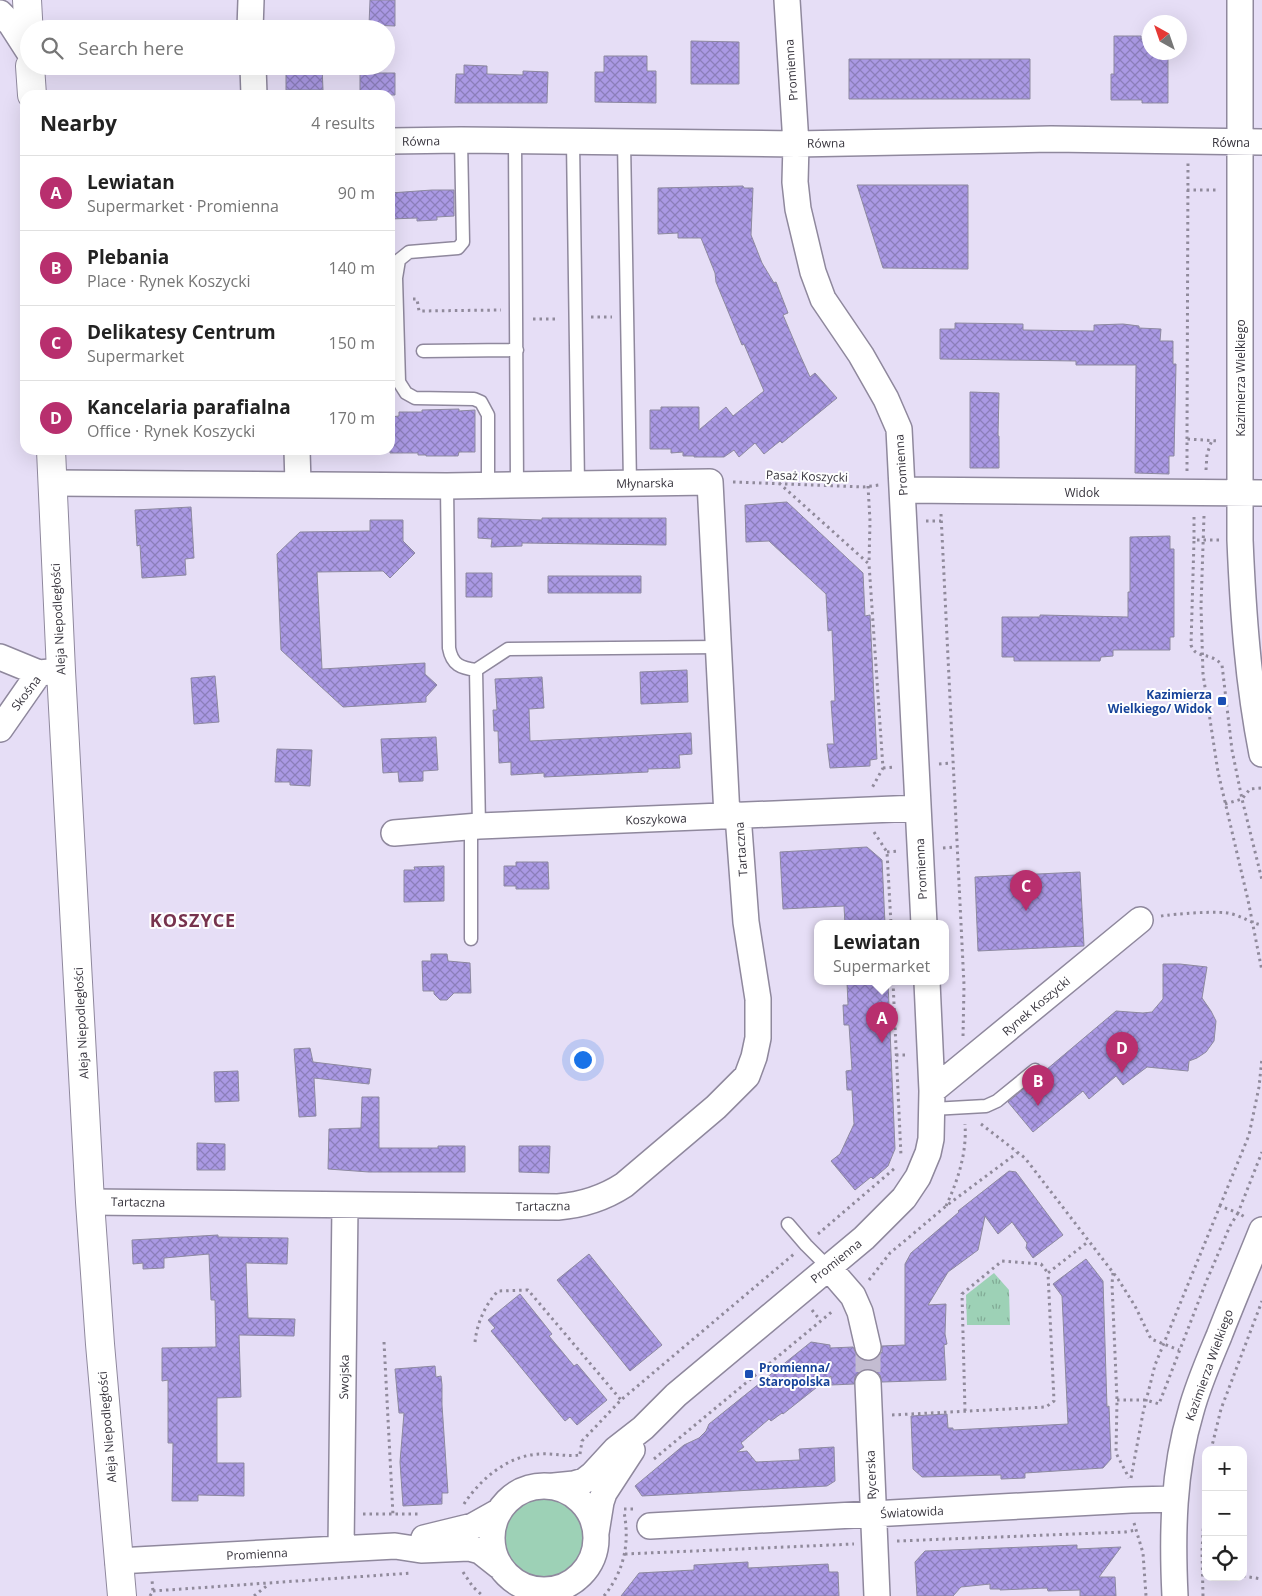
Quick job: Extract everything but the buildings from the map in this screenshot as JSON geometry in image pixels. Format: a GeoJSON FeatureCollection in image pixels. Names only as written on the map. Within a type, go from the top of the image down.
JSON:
{"type":"FeatureCollection","features":[{"type":"Feature","properties":{"kind":"street"},"geometry":{"type":"LineString","coordinates":[[27,0],[28,20]]}},
{"type":"Feature","properties":{"kind":"street"},"geometry":{"type":"LineString","coordinates":[[250,20],[251,0]]}},
{"type":"Feature","properties":{"kind":"street","name":"Promienna"},"geometry":{"type":"LineString","coordinates":[[787,0],[796,144],[795,182],[798,209],[813,272],[823,299],[861,356],[886,399],[899,429],[924,920]]}},
{"type":"Feature","properties":{"kind":"street","name":"Kazimierza Wielkiego"},"geometry":{"type":"LineString","coordinates":[[1240,0],[1251,142],[1251,493],[1240,540],[1246,649],[1262,754]]}},
{"type":"Feature","properties":{"kind":"street"},"geometry":{"type":"LineString","coordinates":[[0,13],[20,39]]}},
{"type":"Feature","properties":{"kind":"street"},"geometry":{"type":"LineString","coordinates":[[31,75],[32,90]]}},
{"type":"Feature","properties":{"kind":"street"},"geometry":{"type":"LineString","coordinates":[[253,75],[254,90]]}},
{"type":"Feature","properties":{"kind":"street","name":"Równa"},"geometry":{"type":"LineString","coordinates":[[395,141],[796,144],[1051,139],[1251,142]]}},
{"type":"Feature","properties":{"kind":"street","name":"Aleja Niepodległości"},"geometry":{"type":"LineString","coordinates":[[51,455],[50,672],[100,1344],[122,1596]]}},
{"type":"Feature","properties":{"kind":"street"},"geometry":{"type":"LineString","coordinates":[[298,455],[298,484]]}},
{"type":"Feature","properties":{"kind":"street"},"geometry":{"type":"LineString","coordinates":[[710,482],[718,647],[733,816]]}},
{"type":"Feature","properties":{"kind":"street","name":"Młynarska"},"geometry":{"type":"LineString","coordinates":[[52,484],[447,486],[710,482]]}},
{"type":"Feature","properties":{"kind":"street","name":"Widok"},"geometry":{"type":"LineString","coordinates":[[902,486],[940,490],[1251,493]]}},
{"type":"Feature","properties":{"kind":"street"},"geometry":{"type":"LineString","coordinates":[[0,656],[50,672]]}},
{"type":"Feature","properties":{"kind":"street","name":"Skośna"},"geometry":{"type":"LineString","coordinates":[[0,729],[50,672]]}},
{"type":"Feature","properties":{"kind":"street","name":"Koszykowa"},"geometry":{"type":"LineString","coordinates":[[394,833],[475,826],[918,808]]}},
{"type":"Feature","properties":{"kind":"street","name":"Tartaczna"},"geometry":{"type":"LineString","coordinates":[[90,1202],[558,1207],[586,1203],[613,1192],[624,1185],[716,1107],[746,1076],[754,1056],[758,1038],[758,999],[733,816]]}},
{"type":"Feature","properties":{"kind":"street","name":"Rynek Koszycki"},"geometry":{"type":"LineString","coordinates":[[932,1100],[958,1070],[1140,920]]}},
{"type":"Feature","properties":{"kind":"street","name":"Promienna"},"geometry":{"type":"LineString","coordinates":[[596,1533],[604,1475],[616,1449],[643,1428],[676,1395],[828,1266],[864,1238],[895,1208],[912,1188],[928,1153],[930,1139],[932,1100],[927,985]]}},
{"type":"Feature","properties":{"kind":"street","name":"Swojska"},"geometry":{"type":"LineString","coordinates":[[341,1549],[345,1205]]}},
{"type":"Feature","properties":{"kind":"street","name":"Kazimierza Wielkiego"},"geometry":{"type":"LineString","coordinates":[[1175,1596],[1173,1551],[1175,1499],[1179,1466],[1191,1410],[1254,1223]]}},
{"type":"Feature","properties":{"kind":"street"},"geometry":{"type":"LineString","coordinates":[[828,1266],[853,1296],[860,1312],[868,1347]]}},
{"type":"Feature","properties":{"kind":"street","name":"Rycerska"},"geometry":{"type":"LineString","coordinates":[[868,1383],[877,1596]]}},
{"type":"Feature","properties":{"kind":"street","name":"Promienna"},"geometry":{"type":"LineString","coordinates":[[554,1486],[574,1484],[604,1475]]}},
{"type":"Feature","properties":{"kind":"street"},"geometry":{"type":"LineString","coordinates":[[544,1485],[554,1486],[575,1495],[583,1503],[594,1522],[596,1533],[595,1547],[591,1561],[567,1589],[563,1586],[542,1590],[512,1581],[492,1548],[492,1530],[498,1512],[505,1503],[522,1490],[544,1485]]}},
{"type":"Feature","properties":{"kind":"street","name":"Światowida"},"geometry":{"type":"LineString","coordinates":[[650,1526],[1175,1499]]}},
{"type":"Feature","properties":{"kind":"street","name":"Promienna"},"geometry":{"type":"LineString","coordinates":[[118,1561],[395,1546],[456,1539],[473,1526],[498,1512]]}},
{"type":"Feature","properties":{"kind":"street","name":"Promienna"},"geometry":{"type":"LineString","coordinates":[[456,1539],[469,1548],[480,1551],[512,1581]]}},
{"type":"Feature","properties":{"kind":"lane"},"geometry":{"type":"LineString","coordinates":[[461,140],[464,242],[458,248],[408,252],[399,260],[396,278],[399,382],[406,393],[415,398],[474,399],[481,402],[488,414],[488,485]]}},
{"type":"Feature","properties":{"kind":"lane"},"geometry":{"type":"LineString","coordinates":[[515,141],[517,485]]}},
{"type":"Feature","properties":{"kind":"lane"},"geometry":{"type":"LineString","coordinates":[[573,142],[578,484]]}},
{"type":"Feature","properties":{"kind":"lane"},"geometry":{"type":"LineString","coordinates":[[624,142],[630,483]]}},
{"type":"Feature","properties":{"kind":"lane"},"geometry":{"type":"LineString","coordinates":[[423,350],[517,350]]}},
{"type":"Feature","properties":{"kind":"lane"},"geometry":{"type":"LineString","coordinates":[[447,486],[449,648],[452,659],[456,664],[463,668],[476,670],[508,649],[718,647]]}},
{"type":"Feature","properties":{"kind":"lane"},"geometry":{"type":"LineString","coordinates":[[471,939],[475,826],[476,670]]}},
{"type":"Feature","properties":{"kind":"lane"},"geometry":{"type":"LineString","coordinates":[[932,1100],[964,1108],[981,1107],[994,1103],[1035,1070]]}},
{"type":"Feature","properties":{"kind":"lane"},"geometry":{"type":"LineString","coordinates":[[788,1224],[828,1266]]}},
{"type":"Feature","properties":{"kind":"path"},"geometry":{"type":"LineString","coordinates":[[1187,439],[1188,142]]}},
{"type":"Feature","properties":{"kind":"path"},"geometry":{"type":"LineString","coordinates":[[1212,440],[1207,454],[1204,492],[1201,606],[1202,655],[1208,713],[1218,772],[1262,971]]}},
{"type":"Feature","properties":{"kind":"path","name":"Pasaż Koszycki"},"geometry":{"type":"LineString","coordinates":[[710,482],[902,486]]}},
{"type":"Feature","properties":{"kind":"path"},"geometry":{"type":"LineString","coordinates":[[779,483],[868,564]]}},
{"type":"Feature","properties":{"kind":"path"},"geometry":{"type":"LineString","coordinates":[[868,486],[870,521],[868,564],[883,768],[869,793],[868,826],[881,840],[887,852],[891,920]]}},
{"type":"Feature","properties":{"kind":"path"},"geometry":{"type":"LineString","coordinates":[[940,490],[964,985],[963,1050],[958,1070]]}},
{"type":"Feature","properties":{"kind":"path"},"geometry":{"type":"LineString","coordinates":[[1240,540],[1194,540],[1191,645],[1193,651],[1202,655],[1212,656],[1222,665],[1232,750],[1262,880]]}},
{"type":"Feature","properties":{"kind":"path"},"geometry":{"type":"LineString","coordinates":[[1225,804],[1242,799],[1250,789],[1262,788]]}},
{"type":"Feature","properties":{"kind":"path"},"geometry":{"type":"LineString","coordinates":[[1140,920],[1172,914],[1230,913],[1253,924],[1262,925]]}},
{"type":"Feature","properties":{"kind":"path"},"geometry":{"type":"LineString","coordinates":[[1113,1272],[1117,1400],[1116,1453],[1130,1481],[1155,1365],[1249,1135],[1259,1087],[1262,1058]]}},
{"type":"Feature","properties":{"kind":"path"},"geometry":{"type":"LineString","coordinates":[[964,1108],[994,1135],[1025,1158],[1113,1272],[1135,1306],[1151,1339],[1179,1350]]}},
{"type":"Feature","properties":{"kind":"path"},"geometry":{"type":"LineString","coordinates":[[946,1206],[955,1187],[966,1141],[964,1108]]}},
{"type":"Feature","properties":{"kind":"path"},"geometry":{"type":"LineString","coordinates":[[1117,1400],[1146,1400],[1159,1404],[1206,1282],[1230,1226],[1238,1213],[1262,1152]]}},
{"type":"Feature","properties":{"kind":"path"},"geometry":{"type":"LineString","coordinates":[[652,1461],[820,1320],[853,1296],[865,1285],[890,1253],[946,1206],[1017,1153]]}},
{"type":"Feature","properties":{"kind":"path"},"geometry":{"type":"LineString","coordinates":[[1220,1206],[1238,1213],[1254,1223]]}},
{"type":"Feature","properties":{"kind":"path"},"geometry":{"type":"LineString","coordinates":[[1048,1272],[1089,1241]]}},
{"type":"Feature","properties":{"kind":"path"},"geometry":{"type":"LineString","coordinates":[[869,1416],[1046,1408],[1054,1401],[1048,1272],[1041,1264],[1002,1261],[962,1294],[965,1411]]}},
{"type":"Feature","properties":{"kind":"path"},"geometry":{"type":"LineString","coordinates":[[475,1342],[477,1328],[490,1299],[498,1290],[528,1290],[621,1400]]}},
{"type":"Feature","properties":{"kind":"path"},"geometry":{"type":"LineString","coordinates":[[1211,1446],[1221,1409],[1262,1301]]}},
{"type":"Feature","properties":{"kind":"path"},"geometry":{"type":"LineString","coordinates":[[384,1342],[393,1515]]}},
{"type":"Feature","properties":{"kind":"path"},"geometry":{"type":"LineString","coordinates":[[483,1596],[473,1586],[459,1565],[456,1539],[457,1516],[467,1499],[481,1483],[499,1468],[519,1458],[540,1454],[567,1457],[580,1455],[604,1475],[621,1495],[625,1520],[626,1543],[624,1560],[614,1583],[604,1596]]}},
{"type":"Feature","properties":{"kind":"path"},"geometry":{"type":"LineString","coordinates":[[1203,1536],[1205,1491]]}},
{"type":"Feature","properties":{"kind":"path"},"geometry":{"type":"LineString","coordinates":[[1131,1500],[1130,1514],[1143,1553],[1146,1596]]}},
{"type":"Feature","properties":{"kind":"path"},"geometry":{"type":"LineString","coordinates":[[150,1596],[153,1591],[417,1573]]}},
{"type":"Feature","properties":{"kind":"path"},"geometry":{"type":"LineString","coordinates":[[1247,1576],[1262,1578]]}},
{"type":"Feature","properties":{"kind":"path"},"geometry":{"type":"LineString","coordinates":[[1203,1581],[1203,1596]]}},
{"type":"Feature","properties":{"kind":"path"},"geometry":{"type":"LineString","coordinates":[[254,1596],[271,1583]]}},
{"type":"Feature","properties":{"kind":"green space"},"geometry":{"type":"Polygon","coordinates":[[[994,1273],[1009,1290],[1010,1325],[967,1325],[966,1295],[994,1273]]]}},
{"type":"Feature","properties":{"kind":"green space"},"geometry":{"type":"Polygon","coordinates":[[[543,1498],[558,1501],[571,1510],[580,1523],[583,1538],[580,1553],[571,1566],[558,1575],[543,1578],[528,1575],[515,1566],[506,1553],[503,1538],[506,1523],[515,1510],[528,1501],[543,1498]]]}},
{"type":"Feature","properties":{"kind":"tunnel"},"geometry":{"type":"LineString","coordinates":[[868,1347],[868,1383]]}},
{"type":"Feature","properties":{"kind":"place","name":"Kazimierza Wielkiego/ Widok"},"geometry":{"type":"Point","coordinates":[1222,701]}},
{"type":"Feature","properties":{"kind":"place","name":"Delikatesy Centrum"},"geometry":{"type":"Point","coordinates":[1026,911]}},
{"type":"Feature","properties":{"kind":"place","name":"Lewiatan"},"geometry":{"type":"Point","coordinates":[882,1043]}},
{"type":"Feature","properties":{"kind":"place","name":"Kancelaria parafialna"},"geometry":{"type":"Point","coordinates":[1122,1073]}},
{"type":"Feature","properties":{"kind":"place","name":"Plebania"},"geometry":{"type":"Point","coordinates":[1038,1106]}},
{"type":"Feature","properties":{"kind":"place","name":"Promienna/ Staropolska"},"geometry":{"type":"Point","coordinates":[749,1374]}},
{"type":"Feature","properties":{"kind":"district","name":"KOSZYCE"},"geometry":{"type":"Point","coordinates":[193,920]}}]}
